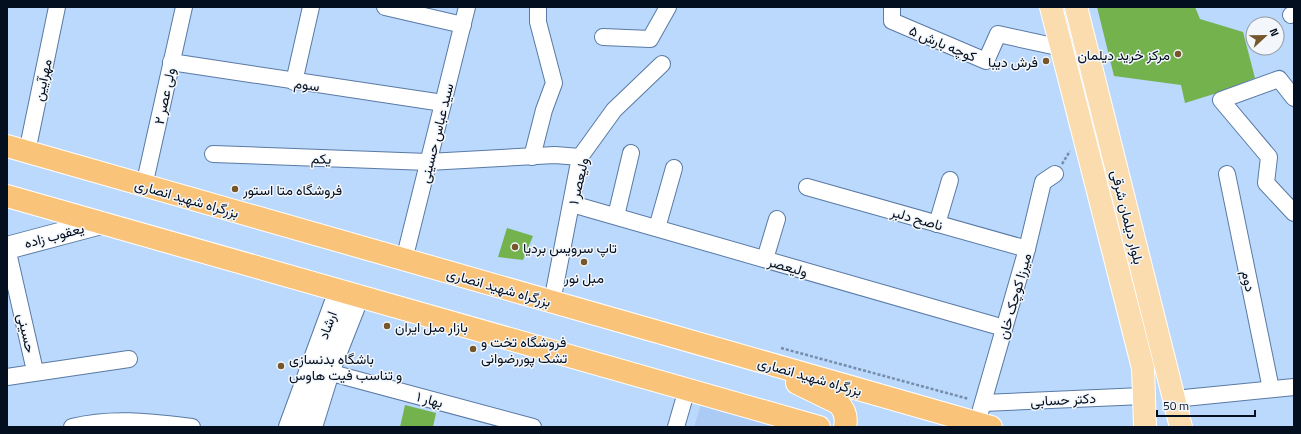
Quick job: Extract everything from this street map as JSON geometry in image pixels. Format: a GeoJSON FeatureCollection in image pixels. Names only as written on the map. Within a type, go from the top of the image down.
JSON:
{"type":"FeatureCollection","features":[{"type":"Feature","properties":{"kind":"highway","name":"بزرگراه شهید انصاری"},"geometry":{"type":"LineString","coordinates":[[13,148],[735,354],[984,418]]}},
{"type":"Feature","properties":{"kind":"highway"},"geometry":{"type":"LineString","coordinates":[[7,196],[819,427]]}},
{"type":"Feature","properties":{"kind":"highway"},"geometry":{"type":"LineString","coordinates":[[735,354],[835,401],[845,412],[845,427]]}},
{"type":"Feature","properties":{"kind":"main road","name":"بلوار دیلمان شرقی"},"geometry":{"type":"LineString","coordinates":[[1051,7],[1143,368],[1145,427]]}},
{"type":"Feature","properties":{"kind":"main road","name":"بلوار دیلمان شرقی"},"geometry":{"type":"LineString","coordinates":[[1076,7],[1181,427]]}},
{"type":"Feature","properties":{"kind":"main road","name":"یعقوب زاده"},"geometry":{"type":"LineString","coordinates":[[7,248],[101,223]]}},
{"type":"Feature","properties":{"kind":"main road","name":"ارشاد"},"geometry":{"type":"LineString","coordinates":[[311,427],[328,372],[349,293]]}},
{"type":"Feature","properties":{"kind":"main road","name":"ارشاد"},"geometry":{"type":"LineString","coordinates":[[290,427],[349,293]]}},
{"type":"Feature","properties":{"kind":"main road"},"geometry":{"type":"LineString","coordinates":[[1143,368],[1152,400],[1154,427]]}},
{"type":"Feature","properties":{"kind":"street","name":"مهرآیین"},"geometry":{"type":"LineString","coordinates":[[13,148],[57,7]]}},
{"type":"Feature","properties":{"kind":"street","name":"ولی عصر ۲"},"geometry":{"type":"LineString","coordinates":[[144,186],[184,7]]}},
{"type":"Feature","properties":{"kind":"street"},"geometry":{"type":"LineString","coordinates":[[294,82],[310,7]]}},
{"type":"Feature","properties":{"kind":"street"},"geometry":{"type":"LineString","coordinates":[[385,7],[463,25]]}},
{"type":"Feature","properties":{"kind":"street","name":"سید عباس حسینی"},"geometry":{"type":"LineString","coordinates":[[404,260],[467,7]]}},
{"type":"Feature","properties":{"kind":"street"},"geometry":{"type":"LineString","coordinates":[[532,156],[544,110],[554,83],[538,22],[538,7]]}},
{"type":"Feature","properties":{"kind":"street"},"geometry":{"type":"LineString","coordinates":[[603,37],[650,39],[668,7]]}},
{"type":"Feature","properties":{"kind":"street","name":"کوچه بارش ۵"},"geometry":{"type":"LineString","coordinates":[[892,7],[892,21],[986,61],[998,34],[1062,48]]}},
{"type":"Feature","properties":{"kind":"street","name":"سوم"},"geometry":{"type":"LineString","coordinates":[[171,62],[294,82],[443,103]]}},
{"type":"Feature","properties":{"kind":"street","name":"ولیعصر ۱"},"geometry":{"type":"LineString","coordinates":[[552,302],[580,157],[614,110],[662,64]]}},
{"type":"Feature","properties":{"kind":"street"},"geometry":{"type":"LineString","coordinates":[[1289,92],[1279,78],[1221,100],[1269,157],[1266,183],[1294,213]]}},
{"type":"Feature","properties":{"kind":"street"},"geometry":{"type":"LineString","coordinates":[[616,216],[631,153]]}},
{"type":"Feature","properties":{"kind":"street","name":"یکم"},"geometry":{"type":"LineString","coordinates":[[213,154],[428,162],[556,155],[580,157]]}},
{"type":"Feature","properties":{"kind":"street"},"geometry":{"type":"LineString","coordinates":[[657,228],[674,168]]}},
{"type":"Feature","properties":{"kind":"street","name":"میرزا کوچک خان"},"geometry":{"type":"LineString","coordinates":[[984,418],[1004,328],[1027,249],[1044,182],[1055,174]]}},
{"type":"Feature","properties":{"kind":"street","name":"دوم"},"geometry":{"type":"LineString","coordinates":[[1227,174],[1271,389]]}},
{"type":"Feature","properties":{"kind":"street"},"geometry":{"type":"LineString","coordinates":[[937,224],[950,180]]}},
{"type":"Feature","properties":{"kind":"street","name":"ناصح دلبر"},"geometry":{"type":"LineString","coordinates":[[807,188],[1027,249]]}},
{"type":"Feature","properties":{"kind":"street","name":"ولیعصر"},"geometry":{"type":"LineString","coordinates":[[572,204],[1004,328]]}},
{"type":"Feature","properties":{"kind":"street"},"geometry":{"type":"LineString","coordinates":[[765,259],[777,219]]}},
{"type":"Feature","properties":{"kind":"street","name":"حسینی"},"geometry":{"type":"LineString","coordinates":[[7,248],[36,371]]}},
{"type":"Feature","properties":{"kind":"street"},"geometry":{"type":"LineString","coordinates":[[7,377],[36,371],[129,359]]}},
{"type":"Feature","properties":{"kind":"street","name":"بهار ۱"},"geometry":{"type":"LineString","coordinates":[[328,372],[533,427]]}},
{"type":"Feature","properties":{"kind":"street"},"geometry":{"type":"LineString","coordinates":[[1175,402],[1294,387]]}},
{"type":"Feature","properties":{"kind":"street"},"geometry":{"type":"LineString","coordinates":[[676,427],[687,389]]}},
{"type":"Feature","properties":{"kind":"street"},"geometry":{"type":"LineString","coordinates":[[1175,402],[1294,394]]}},
{"type":"Feature","properties":{"kind":"street","name":"دکتر حسابی"},"geometry":{"type":"LineString","coordinates":[[984,418],[1143,396]]}},
{"type":"Feature","properties":{"kind":"street"},"geometry":{"type":"LineString","coordinates":[[72,427],[106,420],[145,421],[192,427]]}},
{"type":"Feature","properties":{"kind":"shaded area"},"geometry":{"type":"Polygon","coordinates":[[[702,401],[784,427],[694,427],[702,401]]]}},
{"type":"Feature","properties":{"kind":"building","name":"مرکز خرید دیلمان"},"geometry":{"type":"Polygon","coordinates":[[[1097,7],[1195,7],[1200,19],[1243,32],[1245,40],[1245,56],[1249,56],[1255,78],[1214,94],[1185,103],[1181,85],[1114,76],[1097,7]]]}},
{"type":"Feature","properties":{"kind":"building","name":"تاپ سرویس بردیا"},"geometry":{"type":"Polygon","coordinates":[[[507,228],[533,236],[523,260],[498,257],[507,228]]]}},
{"type":"Feature","properties":{"kind":"building"},"geometry":{"type":"Polygon","coordinates":[[[405,405],[436,413],[433,427],[400,427],[405,405]]]}},
{"type":"Feature","properties":{"kind":"place","name":"مرکز خرید دیلمان"},"geometry":{"type":"Point","coordinates":[1178,54]}},
{"type":"Feature","properties":{"kind":"place","name":"فرش دیبا"},"geometry":{"type":"Point","coordinates":[1046,61]}},
{"type":"Feature","properties":{"kind":"place","name":"فروشگاه متا استور"},"geometry":{"type":"Point","coordinates":[235,189]}},
{"type":"Feature","properties":{"kind":"place","name":"تاپ سرویس بردیا"},"geometry":{"type":"Point","coordinates":[515,247]}},
{"type":"Feature","properties":{"kind":"place","name":"مبل نور"},"geometry":{"type":"Point","coordinates":[584,262]}},
{"type":"Feature","properties":{"kind":"place","name":"بازار مبل ایران"},"geometry":{"type":"Point","coordinates":[387,326]}},
{"type":"Feature","properties":{"kind":"place","name":"فروشگاه تخت و تشک پوررضوانی"},"geometry":{"type":"Point","coordinates":[473,349]}},
{"type":"Feature","properties":{"kind":"place","name":"باشگاه بدنسازی و تناسب فیت هاوس"},"geometry":{"type":"Point","coordinates":[281,366]}}]}
